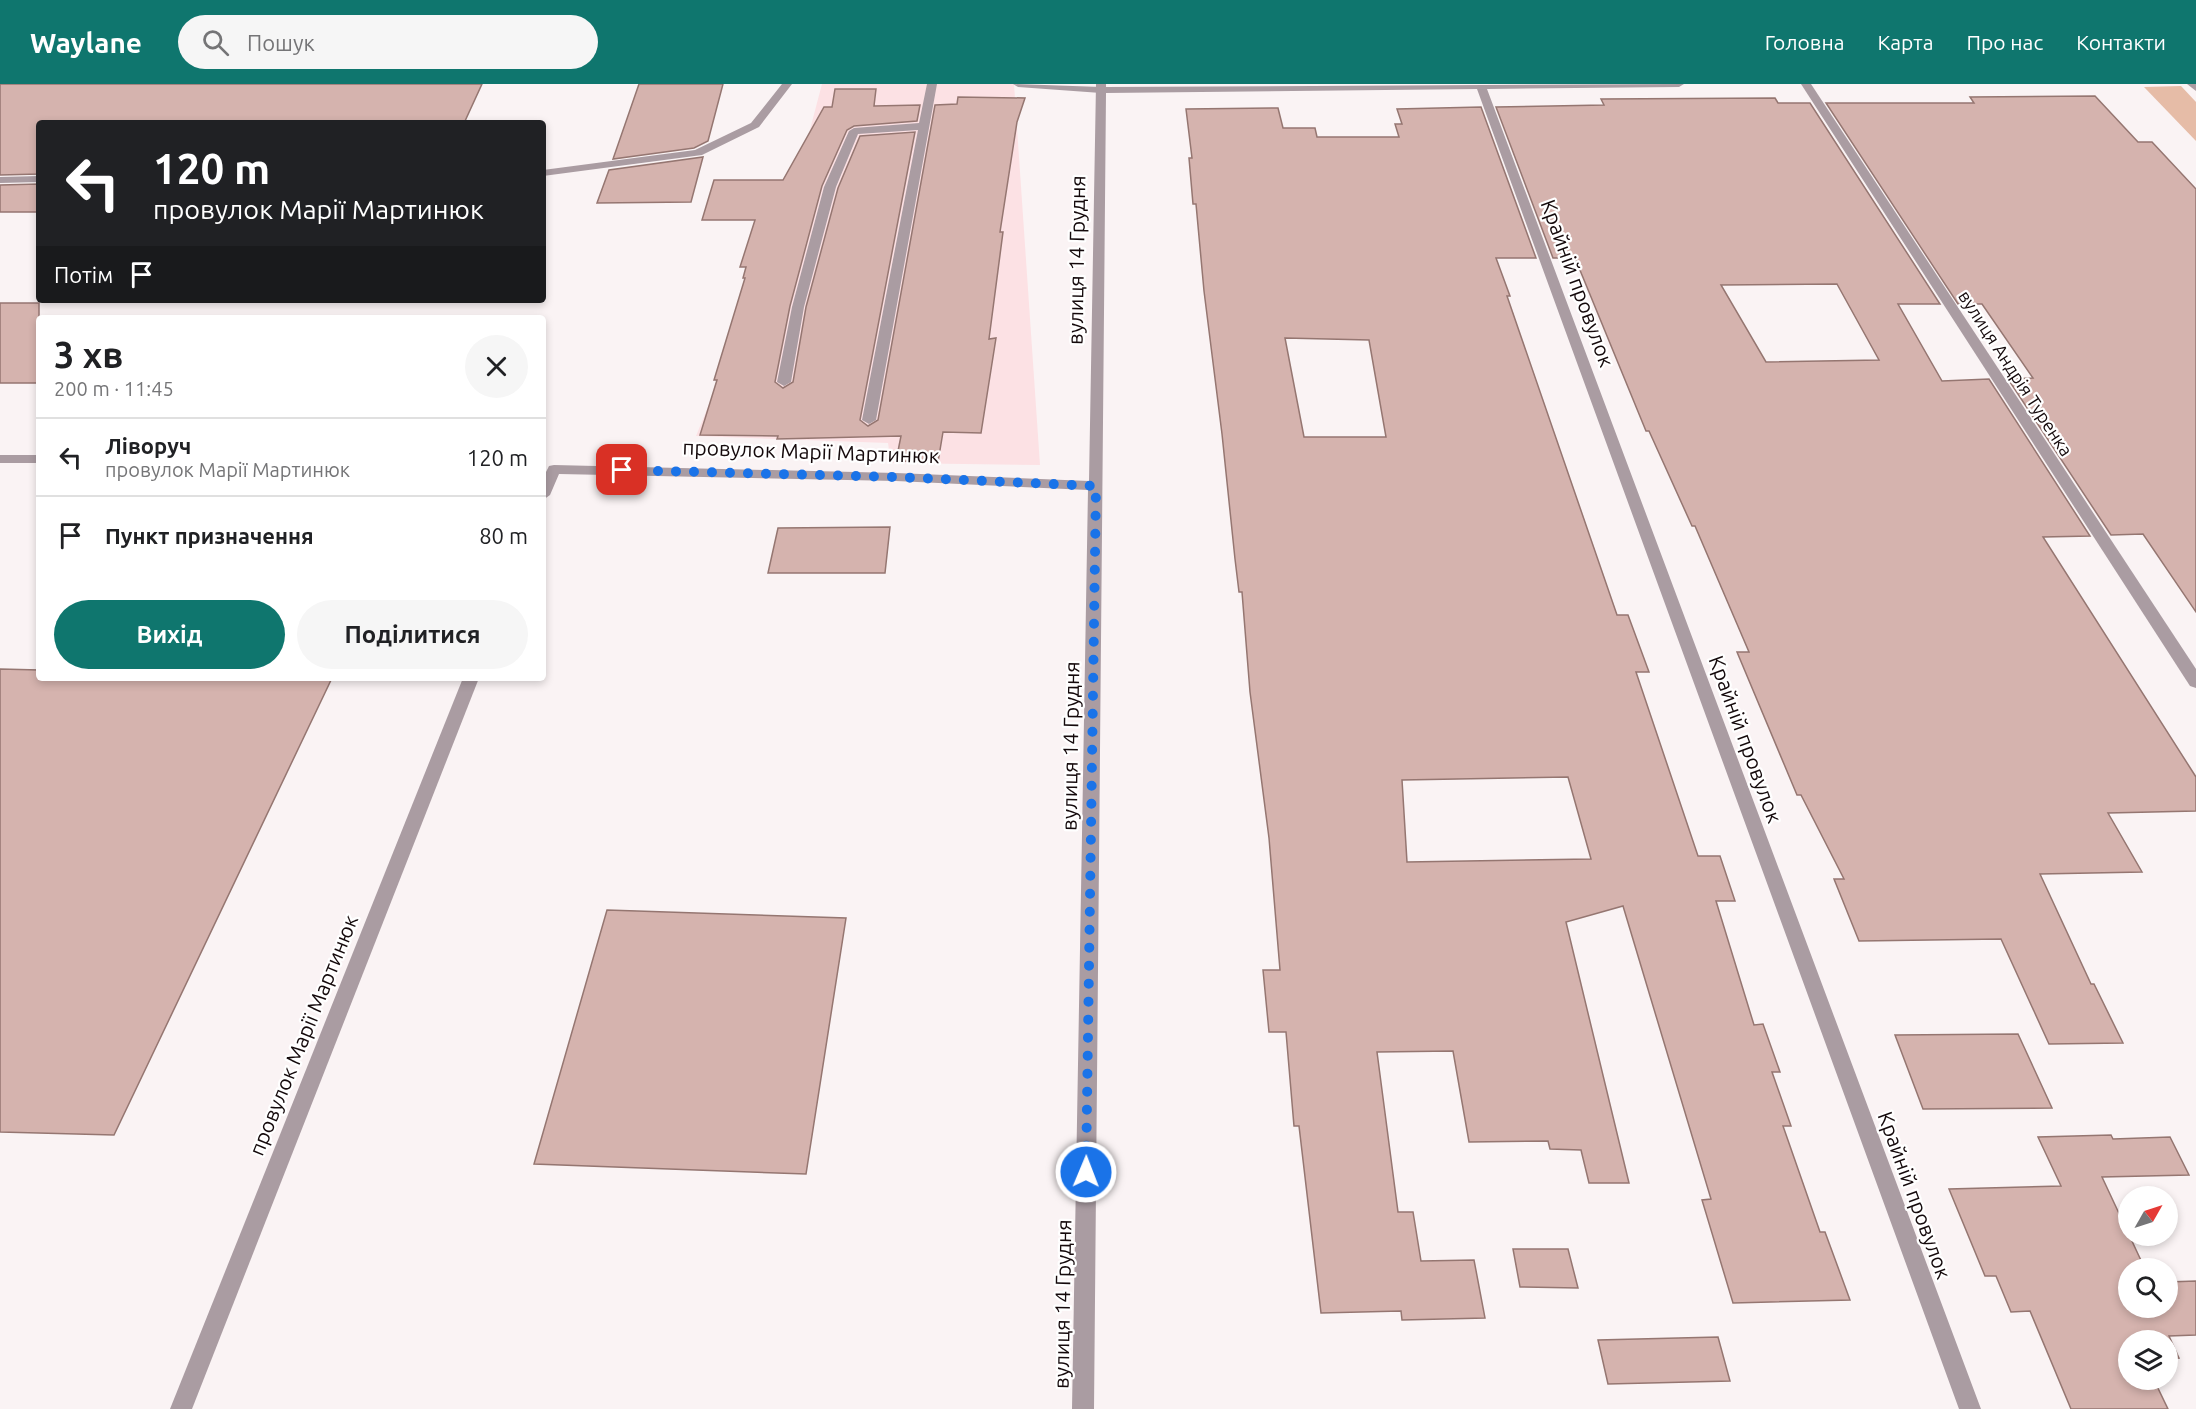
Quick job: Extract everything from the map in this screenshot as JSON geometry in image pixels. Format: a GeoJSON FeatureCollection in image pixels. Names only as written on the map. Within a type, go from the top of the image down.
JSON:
{"type":"FeatureCollection","features":[{"type":"Feature","properties":{"kind":"street"},"geometry":{"type":"LineString","coordinates":[[546,173],[698,153],[755,125],[787,84]]}},
{"type":"Feature","properties":{"kind":"street"},"geometry":{"type":"LineString","coordinates":[[869,420],[932,84]]}},
{"type":"Feature","properties":{"kind":"street"},"geometry":{"type":"LineString","coordinates":[[1018,84],[1101,87],[1678,84]]}},
{"type":"Feature","properties":{"kind":"street","name":"вулиця Андрія Туренка"},"geometry":{"type":"LineString","coordinates":[[1806,84],[2196,682]]}},
{"type":"Feature","properties":{"kind":"street"},"geometry":{"type":"LineString","coordinates":[[2192,84],[2196,87]]}},
{"type":"Feature","properties":{"kind":"street","name":"Крайній провулок"},"geometry":{"type":"LineString","coordinates":[[1480,85],[1970,1409]]}},
{"type":"Feature","properties":{"kind":"street","name":"вулиця 14 Грудня"},"geometry":{"type":"LineString","coordinates":[[1083,1409],[1101,87]]}},
{"type":"Feature","properties":{"kind":"street"},"geometry":{"type":"LineString","coordinates":[[784,382],[798,307],[830,187],[854,131],[924,126]]}},
{"type":"Feature","properties":{"kind":"street"},"geometry":{"type":"LineString","coordinates":[[0,180],[36,179]]}},
{"type":"Feature","properties":{"kind":"street"},"geometry":{"type":"LineString","coordinates":[[0,459],[36,459]]}},
{"type":"Feature","properties":{"kind":"street","name":"провулок Марії Мартинюк"},"geometry":{"type":"LineString","coordinates":[[548,469],[896,477],[1096,486]]}},
{"type":"Feature","properties":{"kind":"street","name":"провулок Марії Мартинюк"},"geometry":{"type":"LineString","coordinates":[[181,1409],[470,681]]}},
{"type":"Feature","properties":{"kind":"shaded area"},"geometry":{"type":"Polygon","coordinates":[[[822,84],[1014,84],[1040,465],[891,463],[888,443],[696,436],[789,209],[822,84]]]}},
{"type":"Feature","properties":{"kind":"shaded area"},"geometry":{"type":"Polygon","coordinates":[[[2181,86],[2196,102],[2196,141],[2144,87],[2181,86]]]}},
{"type":"Feature","properties":{"kind":"building"},"geometry":{"type":"Polygon","coordinates":[[[0,84],[482,84],[465,120],[36,120],[36,174],[0,175],[0,84]]]}},
{"type":"Feature","properties":{"kind":"building"},"geometry":{"type":"Polygon","coordinates":[[[639,84],[723,84],[708,141],[694,148],[613,159],[639,84]]]}},
{"type":"Feature","properties":{"kind":"building"},"geometry":{"type":"Polygon","coordinates":[[[835,89],[876,89],[874,106],[920,105],[917,121],[854,126],[847,130],[822,186],[790,306],[775,382],[783,388],[793,382],[806,307],[838,188],[860,136],[915,132],[860,420],[868,426],[878,420],[935,105],[957,104],[958,97],[1025,98],[1017,122],[1000,232],[1003,232],[989,339],[996,338],[981,433],[943,432],[938,462],[896,461],[901,436],[777,439],[778,436],[700,435],[745,278],[743,278],[746,267],[740,267],[755,220],[702,220],[714,180],[783,180],[824,107],[832,107],[835,89]]]}},
{"type":"Feature","properties":{"kind":"building"},"geometry":{"type":"Polygon","coordinates":[[[2095,96],[2138,142],[2152,142],[2196,189],[2196,612],[2143,534],[2111,535],[2008,379],[2033,378],[1982,304],[1958,304],[1826,103],[1974,103],[1970,97],[2095,96]]]}},
{"type":"Feature","properties":{"kind":"building"},"geometry":{"type":"Polygon","coordinates":[[[1775,98],[1778,103],[1810,103],[1940,304],[1898,304],[1942,381],[1989,379],[2090,536],[2043,537],[2196,777],[2196,811],[2108,813],[2142,872],[2040,874],[2091,984],[2094,984],[2123,1043],[2049,1044],[2001,939],[1859,941],[1834,879],[1844,879],[1801,795],[1797,795],[1737,652],[1749,652],[1695,526],[1692,526],[1649,431],[1646,431],[1575,258],[1553,258],[1496,107],[1604,105],[1601,99],[1775,98]],[[1837,284],[1721,285],[1766,362],[1879,360],[1837,284]]]}},
{"type":"Feature","properties":{"kind":"building"},"geometry":{"type":"Polygon","coordinates":[[[1481,107],[1536,258],[1496,258],[1510,296],[1507,296],[1617,615],[1628,615],[1649,672],[1636,672],[1698,856],[1720,856],[1735,901],[1716,901],[1754,1025],[1763,1024],[1780,1072],[1772,1072],[1791,1126],[1783,1126],[1820,1232],[1825,1232],[1850,1300],[1733,1303],[1702,1200],[1711,1199],[1623,906],[1566,922],[1629,1183],[1589,1183],[1581,1150],[1550,1149],[1548,1141],[1469,1142],[1453,1051],[1377,1052],[1398,1212],[1413,1212],[1421,1261],[1474,1260],[1485,1318],[1402,1320],[1401,1311],[1321,1313],[1299,1126],[1294,1126],[1286,1032],[1269,1032],[1263,970],[1280,970],[1269,838],[1250,692],[1242,592],[1239,592],[1235,559],[1196,204],[1193,204],[1189,158],[1192,158],[1186,109],[1278,108],[1283,128],[1315,128],[1317,137],[1399,137],[1395,124],[1402,124],[1397,109],[1481,107]],[[1285,338],[1304,437],[1386,437],[1369,340],[1285,338]],[[1568,777],[1402,780],[1407,862],[1591,859],[1568,777]]]}},
{"type":"Feature","properties":{"kind":"building"},"geometry":{"type":"Polygon","coordinates":[[[703,157],[691,202],[597,203],[609,170],[703,157]]]}},
{"type":"Feature","properties":{"kind":"building"},"geometry":{"type":"Polygon","coordinates":[[[36,184],[36,212],[0,212],[0,185],[36,184]]]}},
{"type":"Feature","properties":{"kind":"building"},"geometry":{"type":"Polygon","coordinates":[[[0,303],[39,303],[39,315],[36,315],[36,383],[0,383],[0,303]]]}},
{"type":"Feature","properties":{"kind":"building"},"geometry":{"type":"Polygon","coordinates":[[[890,527],[885,573],[768,573],[778,528],[890,527]]]}},
{"type":"Feature","properties":{"kind":"building"},"geometry":{"type":"Polygon","coordinates":[[[0,669],[36,670],[36,681],[331,681],[114,1135],[0,1132],[0,669]]]}},
{"type":"Feature","properties":{"kind":"building"},"geometry":{"type":"Polygon","coordinates":[[[607,910],[846,918],[806,1174],[534,1164],[607,910]]]}},
{"type":"Feature","properties":{"kind":"building"},"geometry":{"type":"Polygon","coordinates":[[[2018,1034],[2052,1108],[1923,1109],[1895,1035],[2018,1034]]]}},
{"type":"Feature","properties":{"kind":"building"},"geometry":{"type":"Polygon","coordinates":[[[2111,1135],[2113,1139],[2170,1137],[2189,1175],[2102,1177],[2118,1211],[2118,1246],[2134,1246],[2140,1258],[2118,1258],[2118,1318],[2178,1318],[2178,1282],[2196,1281],[2196,1335],[2178,1336],[2178,1330],[2118,1330],[2118,1390],[2159,1390],[2168,1409],[2071,1409],[2030,1311],[2011,1312],[1996,1276],[1985,1276],[1949,1189],[2061,1186],[2038,1137],[2111,1135]]]}},
{"type":"Feature","properties":{"kind":"building"},"geometry":{"type":"Polygon","coordinates":[[[1513,1249],[1568,1249],[1578,1288],[1520,1287],[1513,1249]]]}},
{"type":"Feature","properties":{"kind":"building"},"geometry":{"type":"Polygon","coordinates":[[[1718,1337],[1730,1381],[1608,1384],[1598,1340],[1718,1337]]]}},
{"type":"Feature","properties":{"kind":"route"},"geometry":{"type":"LineString","coordinates":[[622,470],[896,477],[1096,486],[1086,1172]]}}]}
